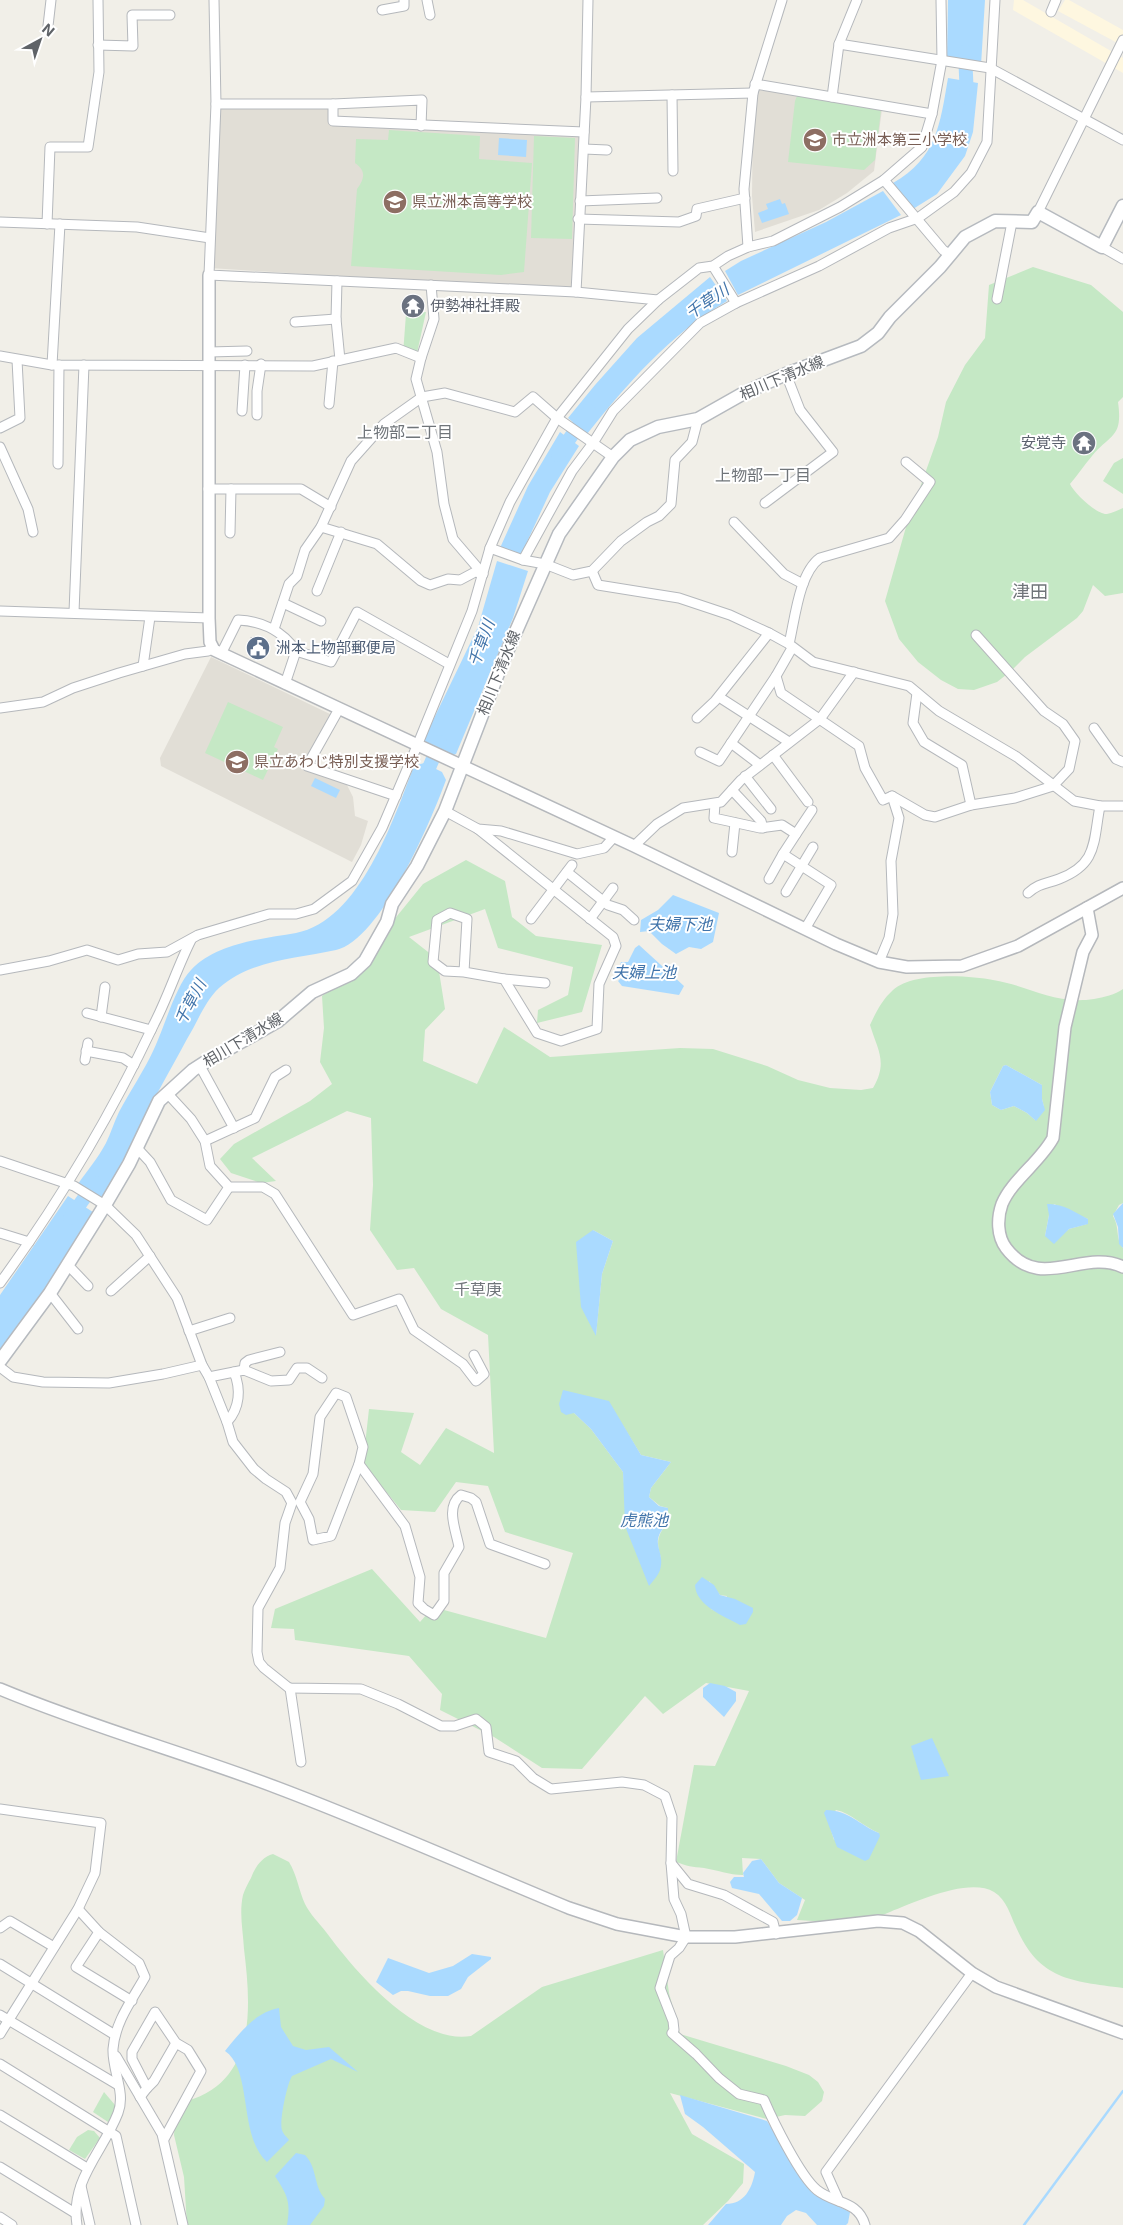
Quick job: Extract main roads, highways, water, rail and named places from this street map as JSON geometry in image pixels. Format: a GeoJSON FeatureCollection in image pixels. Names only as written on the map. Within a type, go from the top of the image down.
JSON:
{"type":"FeatureCollection","features":[{"type":"Feature","properties":{"kind":"main road","name":"相川下清水線"},"geometry":{"type":"LineString","coordinates":[[0,1360],[50,1293],[137,1148],[159,1101],[200,1066],[278,1021],[312,992],[351,974],[364,961],[387,922],[392,904],[417,866],[444,811],[559,534],[613,457],[630,440],[658,427],[698,419],[744,393],[786,374],[861,346],[878,333],[890,317],[965,237],[987,224],[995,221],[1032,222],[1038,212],[1102,247],[1123,206]]}},
{"type":"Feature","properties":{"kind":"water"},"geometry":{"type":"Polygon","coordinates":[[[948,0],[985,0],[981,65],[947,58],[948,0]]]}},
{"type":"Feature","properties":{"kind":"water"},"geometry":{"type":"Polygon","coordinates":[[[948,78],[978,83],[973,132],[965,156],[937,194],[913,209],[893,183],[919,163],[928,151],[939,125],[948,78]]]}},
{"type":"Feature","properties":{"kind":"water"},"geometry":{"type":"Polygon","coordinates":[[[499,138],[527,140],[526,157],[498,155],[499,138]]]}},
{"type":"Feature","properties":{"kind":"water"},"geometry":{"type":"Polygon","coordinates":[[[883,191],[901,215],[738,295],[725,271],[741,261],[826,222],[883,191]]]}},
{"type":"Feature","properties":{"kind":"water"},"geometry":{"type":"Polygon","coordinates":[[[780,199],[782,204],[785,203],[789,214],[762,223],[758,213],[768,209],[766,204],[780,199]]]}},
{"type":"Feature","properties":{"kind":"water"},"geometry":{"type":"Polygon","coordinates":[[[710,277],[727,301],[706,314],[668,344],[634,379],[587,434],[568,418],[637,338],[710,277]]]}},
{"type":"Feature","properties":{"kind":"water"},"geometry":{"type":"Polygon","coordinates":[[[560,432],[579,446],[550,492],[521,555],[500,548],[528,486],[560,432]]]}},
{"type":"Feature","properties":{"kind":"water"},"geometry":{"type":"Polygon","coordinates":[[[497,561],[528,571],[513,618],[456,754],[448,757],[430,749],[424,739],[478,627],[497,561]]]}},
{"type":"Feature","properties":{"kind":"water"},"geometry":{"type":"Polygon","coordinates":[[[424,763],[442,772],[446,780],[429,822],[402,877],[387,903],[370,925],[353,942],[336,950],[290,958],[260,966],[232,978],[219,988],[205,1006],[154,1099],[106,1197],[99,1198],[78,1184],[106,1143],[119,1112],[154,1049],[180,986],[191,970],[213,954],[226,948],[254,940],[296,933],[319,925],[339,909],[356,889],[372,864],[385,839],[414,766],[424,763]]]}},
{"type":"Feature","properties":{"kind":"water"},"geometry":{"type":"Polygon","coordinates":[[[315,778],[340,790],[336,798],[311,786],[315,778]]]}},
{"type":"Feature","properties":{"kind":"water","name":"夫婦下池"},"geometry":{"type":"Polygon","coordinates":[[[673,895],[719,913],[713,942],[701,949],[689,947],[676,954],[649,931],[640,932],[641,920],[658,910],[673,895]]]}},
{"type":"Feature","properties":{"kind":"water","name":"夫婦上池"},"geometry":{"type":"Polygon","coordinates":[[[639,945],[684,986],[679,995],[622,986],[618,981],[625,974],[626,969],[619,968],[621,962],[628,962],[635,948],[639,945]]]}},
{"type":"Feature","properties":{"kind":"water"},"geometry":{"type":"Polygon","coordinates":[[[1006,1065],[1042,1085],[1042,1099],[1045,1110],[1036,1121],[1027,1113],[1014,1106],[1001,1110],[992,1105],[990,1092],[1003,1066],[1006,1065]]]}},
{"type":"Feature","properties":{"kind":"water"},"geometry":{"type":"Polygon","coordinates":[[[68,1196],[96,1214],[74,1242],[51,1284],[0,1352],[0,1295],[68,1196]]]}},
{"type":"Feature","properties":{"kind":"water"},"geometry":{"type":"Polygon","coordinates":[[[1123,1203],[1123,1248],[1119,1244],[1118,1227],[1113,1214],[1123,1203]]]}},
{"type":"Feature","properties":{"kind":"water"},"geometry":{"type":"Polygon","coordinates":[[[1047,1204],[1063,1206],[1088,1219],[1088,1224],[1069,1229],[1054,1244],[1045,1236],[1049,1215],[1047,1204]]]}},
{"type":"Feature","properties":{"kind":"water"},"geometry":{"type":"Polygon","coordinates":[[[593,1230],[613,1241],[602,1274],[596,1336],[581,1307],[576,1242],[593,1230]]]}},
{"type":"Feature","properties":{"kind":"water","name":"虎熊池"},"geometry":{"type":"Polygon","coordinates":[[[563,1390],[609,1401],[641,1455],[671,1462],[651,1488],[649,1497],[659,1506],[668,1508],[668,1523],[659,1536],[660,1570],[649,1586],[625,1526],[623,1472],[591,1429],[574,1413],[566,1415],[561,1412],[559,1404],[563,1390]]]}},
{"type":"Feature","properties":{"kind":"water"},"geometry":{"type":"Polygon","coordinates":[[[702,1577],[714,1585],[720,1595],[735,1599],[753,1608],[753,1612],[746,1624],[740,1625],[705,1605],[700,1599],[695,1585],[702,1577]]]}},
{"type":"Feature","properties":{"kind":"water"},"geometry":{"type":"Polygon","coordinates":[[[710,1683],[725,1686],[736,1692],[736,1701],[724,1717],[703,1697],[703,1688],[710,1683]]]}},
{"type":"Feature","properties":{"kind":"water"},"geometry":{"type":"Polygon","coordinates":[[[932,1738],[949,1776],[921,1780],[911,1746],[932,1738]]]}},
{"type":"Feature","properties":{"kind":"water"},"geometry":{"type":"Polygon","coordinates":[[[826,1810],[848,1815],[879,1833],[880,1836],[869,1859],[865,1861],[837,1847],[824,1813],[826,1810]]]}},
{"type":"Feature","properties":{"kind":"water"},"geometry":{"type":"Polygon","coordinates":[[[761,1859],[779,1883],[802,1898],[797,1915],[790,1921],[782,1921],[759,1894],[732,1888],[730,1882],[734,1877],[744,1877],[743,1873],[752,1861],[761,1859]]]}},
{"type":"Feature","properties":{"kind":"water"},"geometry":{"type":"Polygon","coordinates":[[[472,1954],[491,1957],[491,1959],[468,1977],[461,1989],[448,1996],[430,1996],[408,1991],[401,1991],[393,1995],[376,1982],[388,1958],[429,1973],[453,1966],[472,1954]]]}},
{"type":"Feature","properties":{"kind":"water"},"geometry":{"type":"Polygon","coordinates":[[[279,2008],[281,2027],[293,2046],[306,2050],[329,2047],[358,2072],[331,2059],[292,2076],[286,2094],[281,2126],[289,2140],[267,2162],[258,2151],[252,2136],[239,2073],[234,2060],[225,2051],[255,2019],[270,2010],[279,2008]]]}},
{"type":"Feature","properties":{"kind":"water"},"geometry":{"type":"Polygon","coordinates":[[[680,2095],[767,2121],[810,2189],[815,2195],[850,2212],[848,2223],[846,2225],[817,2225],[806,2213],[796,2210],[787,2216],[781,2225],[708,2225],[726,2204],[738,2201],[746,2194],[752,2184],[755,2172],[685,2114],[680,2095]]]}},
{"type":"Feature","properties":{"kind":"water"},"geometry":{"type":"Polygon","coordinates":[[[296,2153],[305,2155],[309,2160],[321,2194],[325,2199],[324,2206],[310,2225],[287,2225],[287,2199],[275,2176],[296,2153]]]}},
{"type":"Feature","properties":{"kind":"waterway","name":"千草川"},"geometry":{"type":"LineString","coordinates":[[965,52],[967,98]]}},
{"type":"Feature","properties":{"kind":"waterway","name":"千草川"},"geometry":{"type":"LineString","coordinates":[[558,455],[589,411]]}},
{"type":"Feature","properties":{"kind":"waterway","name":"千草川"},"geometry":{"type":"LineString","coordinates":[[423,782],[440,742]]}},
{"type":"Feature","properties":{"kind":"waterway","name":"千草川"},"geometry":{"type":"LineString","coordinates":[[70,1218],[95,1183]]}},
{"type":"Feature","properties":{"kind":"waterway"},"geometry":{"type":"LineString","coordinates":[[1024,2225],[1123,2091]]}},
{"type":"Feature","properties":{"kind":"place","name":"市立洲本第三小学校"},"geometry":{"type":"Point","coordinates":[815,140]}},
{"type":"Feature","properties":{"kind":"place","name":"県立洲本高等学校"},"geometry":{"type":"Point","coordinates":[395,202]}},
{"type":"Feature","properties":{"kind":"place","name":"伊勢神社拝殿"},"geometry":{"type":"Point","coordinates":[413,306]}},
{"type":"Feature","properties":{"kind":"place","name":"安覚寺"},"geometry":{"type":"Point","coordinates":[1084,443]}},
{"type":"Feature","properties":{"kind":"place","name":"洲本上物部郵便局"},"geometry":{"type":"Point","coordinates":[258,648]}},
{"type":"Feature","properties":{"kind":"place","name":"県立あわじ特別支援学校"},"geometry":{"type":"Point","coordinates":[237,762]}},
{"type":"Feature","properties":{"kind":"district","name":"上物部二丁目"},"geometry":{"type":"Point","coordinates":[405,432]}},
{"type":"Feature","properties":{"kind":"district","name":"上物部一丁目"},"geometry":{"type":"Point","coordinates":[763,475]}},
{"type":"Feature","properties":{"kind":"district","name":"津田"},"geometry":{"type":"Point","coordinates":[1030,592]}},
{"type":"Feature","properties":{"kind":"district","name":"千草庚"},"geometry":{"type":"Point","coordinates":[478,1289]}}]}
